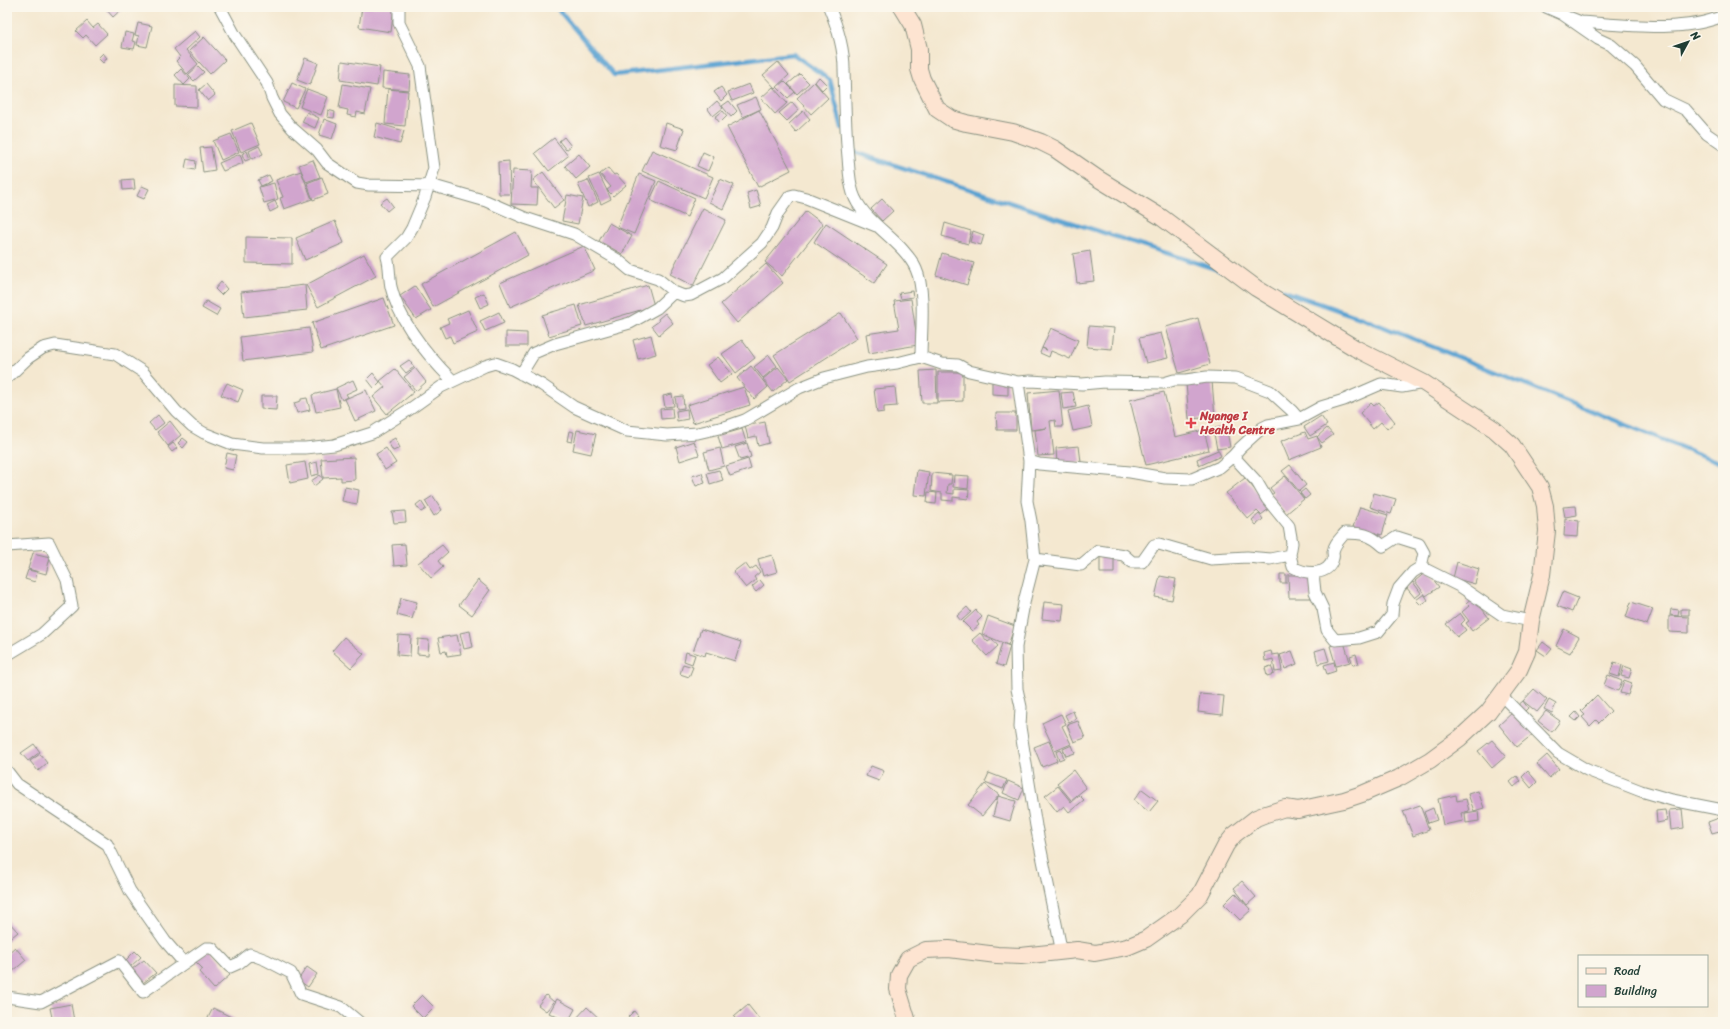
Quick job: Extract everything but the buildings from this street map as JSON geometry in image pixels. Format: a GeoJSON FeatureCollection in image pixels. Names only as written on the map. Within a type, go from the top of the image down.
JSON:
{"type":"FeatureCollection","features":[{"type":"Feature","properties":{"kind":"main road"},"geometry":{"type":"LineString","coordinates":[[902,7],[912,24],[916,37],[919,49],[919,69],[922,79],[937,109],[945,115],[966,123],[1013,132],[1041,142],[1055,149],[1086,171],[1161,217],[1256,288],[1355,348],[1424,383],[1504,437],[1516,450],[1540,487],[1545,506],[1547,531],[1540,589],[1530,621],[1527,652],[1519,670],[1488,712],[1460,738],[1430,760],[1399,778],[1344,800],[1298,810],[1285,808],[1256,818],[1234,835],[1226,845],[1200,894],[1194,901],[1167,926],[1146,939],[1127,947],[1095,953],[1077,950],[1062,953],[1021,956],[997,955],[964,950],[926,950],[908,959],[899,975],[898,989],[908,1022]]}},
{"type":"Feature","properties":{"kind":"street"},"geometry":{"type":"LineString","coordinates":[[220,7],[235,35],[267,83],[280,114],[292,128],[317,150],[327,163],[357,183],[369,185],[434,186],[486,201],[524,218],[574,234],[618,260],[630,270],[658,280],[674,292],[684,296],[706,289],[728,274],[762,243],[772,228],[778,213],[790,196],[794,195],[806,198],[878,226]]}},
{"type":"Feature","properties":{"kind":"street"},"geometry":{"type":"LineString","coordinates":[[399,7],[399,22],[420,66],[434,168],[425,197],[406,238],[387,257],[391,287],[402,315],[424,348],[453,381]]}},
{"type":"Feature","properties":{"kind":"street"},"geometry":{"type":"LineString","coordinates":[[829,7],[835,23],[844,68],[846,134],[851,186],[856,201],[878,226],[906,253],[916,269],[921,286],[923,310],[921,324],[921,357]]}},
{"type":"Feature","properties":{"kind":"street"},"geometry":{"type":"LineString","coordinates":[[1546,7],[1582,22],[1677,26],[1709,22],[1723,16]]}},
{"type":"Feature","properties":{"kind":"street"},"geometry":{"type":"LineString","coordinates":[[1562,14],[1598,39],[1611,45],[1635,66],[1663,99],[1686,110],[1706,134],[1723,145]]}},
{"type":"Feature","properties":{"kind":"street"},"geometry":{"type":"LineString","coordinates":[[521,374],[534,353],[554,344],[630,324],[657,308],[674,292]]}},
{"type":"Feature","properties":{"kind":"street"},"geometry":{"type":"LineString","coordinates":[[7,378],[28,358],[43,348],[55,345],[115,354],[143,372],[176,411],[192,426],[204,434],[232,444],[264,448],[305,448],[334,444],[372,433],[410,410],[441,387],[485,366],[495,363],[512,368],[542,385],[574,407],[627,431],[667,435],[698,433],[728,426],[746,420],[799,388],[824,378],[867,367],[897,363],[921,357],[942,364],[958,365],[969,371],[1018,382],[1030,381],[1082,384],[1105,382],[1164,383],[1174,380],[1207,377],[1236,378],[1270,391],[1292,411],[1298,419]]}},
{"type":"Feature","properties":{"kind":"street"},"geometry":{"type":"LineString","coordinates":[[1018,382],[1029,461],[1027,501],[1031,520],[1034,559],[1016,647],[1018,689],[1021,707],[1020,727],[1034,819],[1062,953]]}},
{"type":"Feature","properties":{"kind":"street"},"geometry":{"type":"LineString","coordinates":[[1029,461],[1039,464],[1165,478],[1192,479],[1220,466],[1233,456],[1262,428],[1268,425],[1298,419],[1321,407],[1344,400],[1381,384],[1402,387],[1424,383]]}},
{"type":"Feature","properties":{"kind":"street"},"geometry":{"type":"LineString","coordinates":[[1233,456],[1257,482],[1267,499],[1289,526],[1292,543],[1290,555],[1293,567],[1298,570],[1320,572],[1330,566],[1336,543],[1345,533],[1361,533],[1374,538],[1383,546],[1397,537],[1419,544],[1424,553],[1422,567]]}},
{"type":"Feature","properties":{"kind":"street"},"geometry":{"type":"LineString","coordinates":[[7,546],[49,543],[67,580],[72,606],[42,634],[7,655]]}},
{"type":"Feature","properties":{"kind":"street"},"geometry":{"type":"LineString","coordinates":[[1034,559],[1081,565],[1098,551],[1124,555],[1132,562],[1142,562],[1154,545],[1159,544],[1211,559],[1247,557],[1270,559],[1290,555]]}},
{"type":"Feature","properties":{"kind":"street"},"geometry":{"type":"LineString","coordinates":[[1422,567],[1471,593],[1502,615],[1530,621]]}},
{"type":"Feature","properties":{"kind":"street"},"geometry":{"type":"LineString","coordinates":[[1313,572],[1315,592],[1323,609],[1327,630],[1336,640],[1359,638],[1378,632],[1392,615],[1393,604],[1399,588],[1413,572],[1422,567]]}},
{"type":"Feature","properties":{"kind":"street"},"geometry":{"type":"LineString","coordinates":[[1501,695],[1558,753],[1587,770],[1653,795],[1723,810]]}},
{"type":"Feature","properties":{"kind":"street"},"geometry":{"type":"LineString","coordinates":[[7,771],[17,784],[107,844],[130,891],[165,941],[184,963]]}},
{"type":"Feature","properties":{"kind":"street"},"geometry":{"type":"LineString","coordinates":[[7,997],[41,1002],[119,961],[143,992],[206,948],[212,948],[230,966],[239,963],[250,954],[266,960],[291,973],[301,994],[341,1008],[360,1022]]}},
{"type":"Feature","properties":{"kind":"waterway"},"geometry":{"type":"LineString","coordinates":[[556,7],[614,75],[793,54],[830,80],[842,128]]}},
{"type":"Feature","properties":{"kind":"waterway"},"geometry":{"type":"LineString","coordinates":[[848,150],[1222,271]]}},
{"type":"Feature","properties":{"kind":"waterway"},"geometry":{"type":"LineString","coordinates":[[1263,284],[1364,319],[1723,464]]}},
{"type":"Feature","properties":{"kind":"place","name":"Nyange I Health Centre"},"geometry":{"type":"Point","coordinates":[1191,423]}}]}
